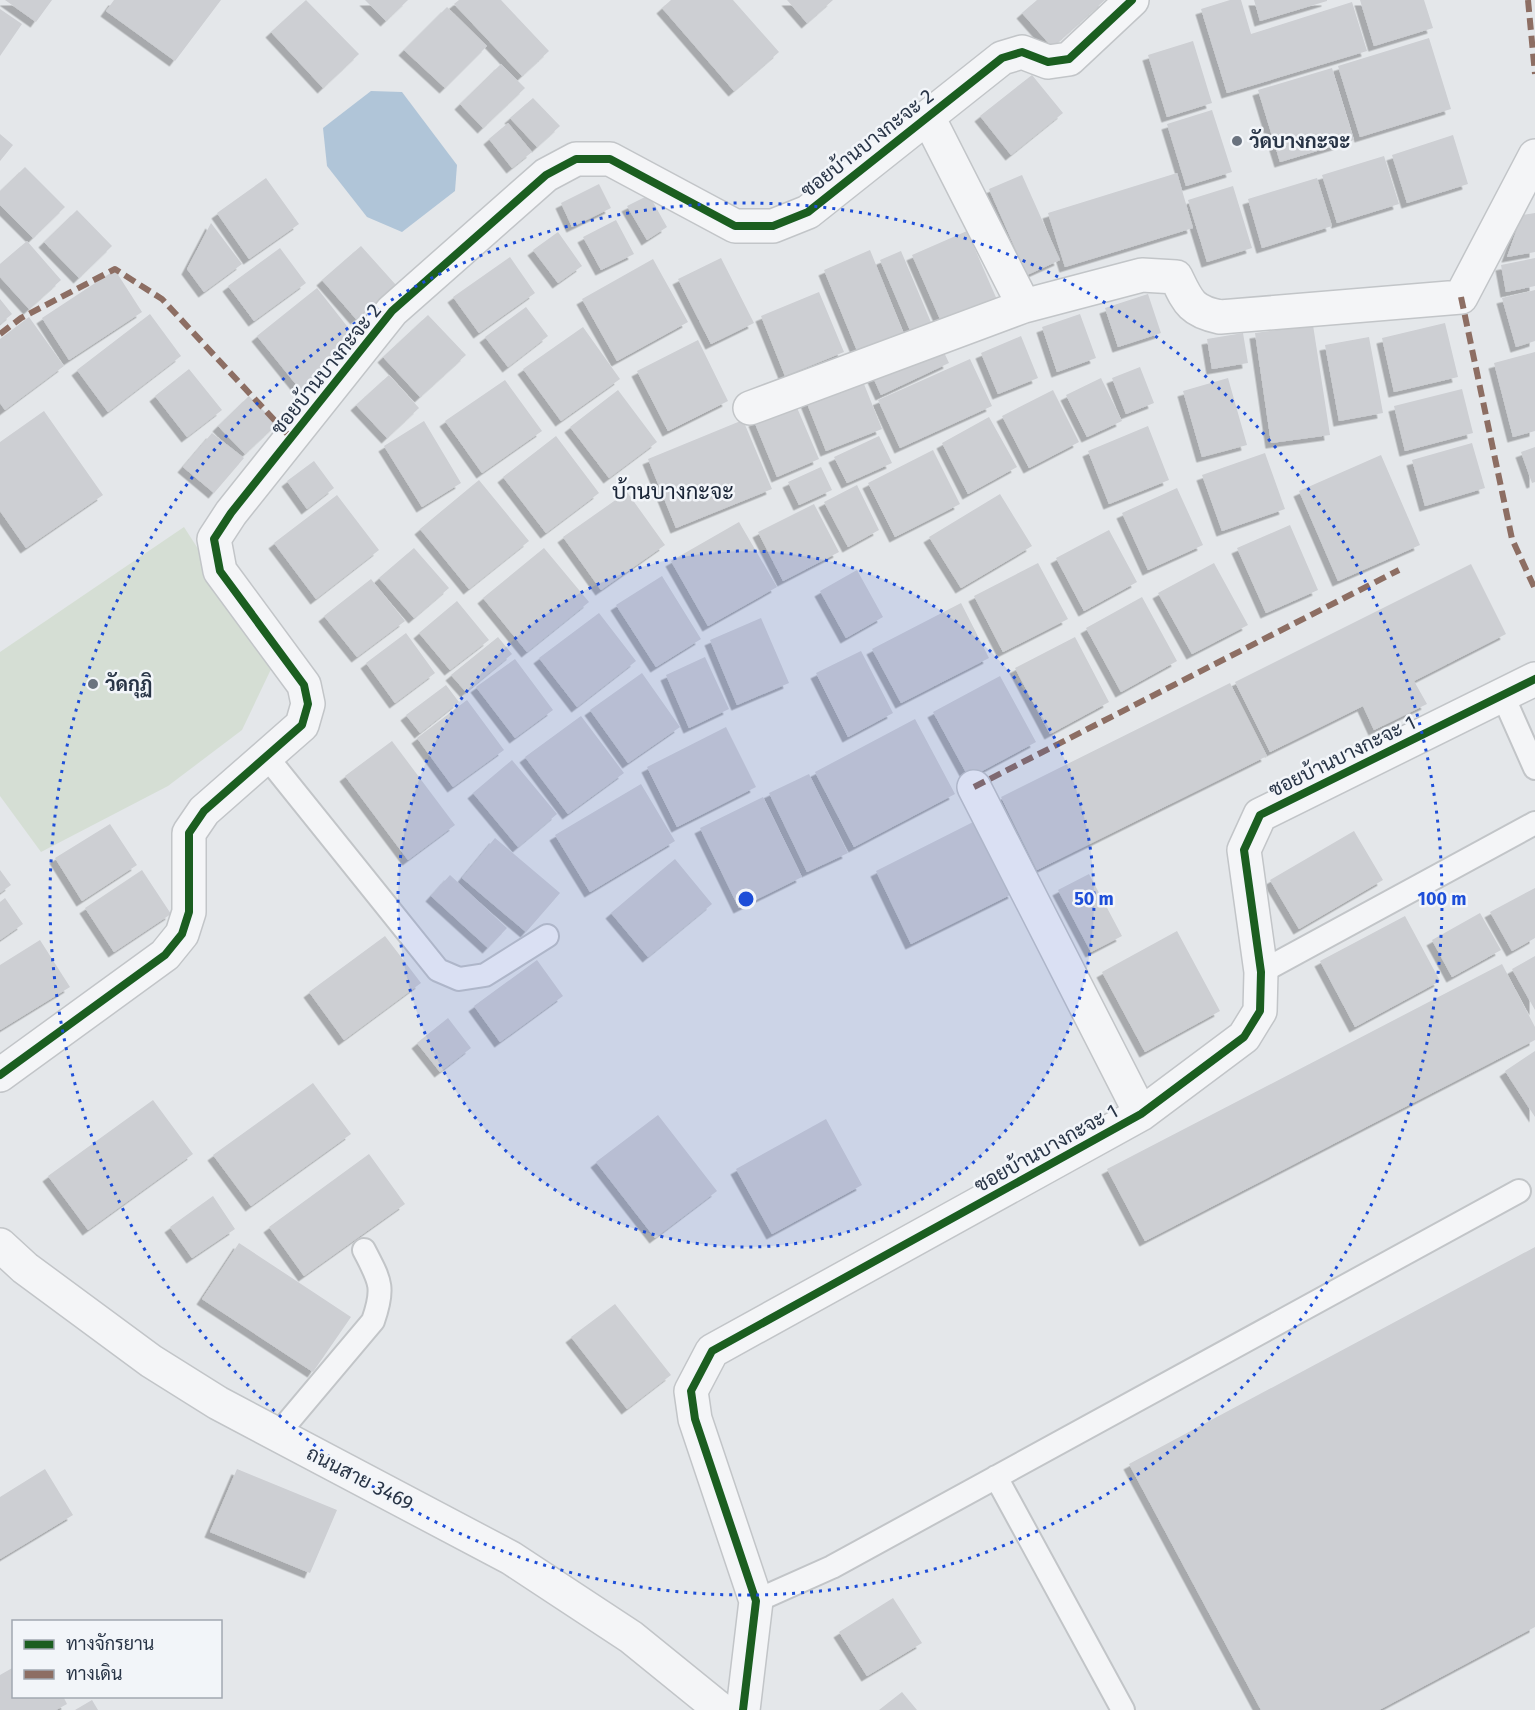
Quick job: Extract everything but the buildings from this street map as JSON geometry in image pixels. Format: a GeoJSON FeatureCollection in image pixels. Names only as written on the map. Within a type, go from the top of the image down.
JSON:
{"type":"FeatureCollection","features":[{"type":"Feature","properties":{"kind":"street","name":"ซอยบ้านบางกะจะ 2"},"geometry":{"type":"LineString","coordinates":[[0,1075],[165,955],[182,934],[189,912],[189,833],[204,811],[302,725],[308,704],[304,685],[220,571],[214,539],[231,513],[392,311],[546,174],[576,159],[610,159],[735,226],[773,226],[808,212],[1002,58],[1022,52],[1048,62],[1069,59],[1132,0]]}},
{"type":"Feature","properties":{"kind":"street"},"geometry":{"type":"LineString","coordinates":[[928,117],[1024,306]]}},
{"type":"Feature","properties":{"kind":"street"},"geometry":{"type":"LineString","coordinates":[[750,408],[1024,306],[1142,275],[1159,274],[1176,277],[1191,306],[1203,314],[1220,317],[1461,297],[1535,156]]}},
{"type":"Feature","properties":{"kind":"street","name":"ซอยบ้านบางกะจะ 1"},"geometry":{"type":"LineString","coordinates":[[743,1710],[756,1601],[694,1419],[691,1391],[712,1351],[1141,1114],[1244,1037],[1260,1011],[1261,972],[1244,850],[1260,815],[1535,679]]}},
{"type":"Feature","properties":{"kind":"street"},"geometry":{"type":"LineString","coordinates":[[974,787],[1141,1114]]}},
{"type":"Feature","properties":{"kind":"street","name":"ถนนสาย 3469"},"geometry":{"type":"LineString","coordinates":[[0,1245],[25,1268],[151,1360],[218,1403],[511,1558],[632,1637],[721,1710]]}},
{"type":"Feature","properties":{"kind":"lane"},"geometry":{"type":"LineString","coordinates":[[1503,696],[1535,768]]}},
{"type":"Feature","properties":{"kind":"lane"},"geometry":{"type":"LineString","coordinates":[[266,756],[438,970],[459,979],[485,975],[547,936]]}},
{"type":"Feature","properties":{"kind":"lane"},"geometry":{"type":"LineString","coordinates":[[1261,972],[1535,823]]}},
{"type":"Feature","properties":{"kind":"lane"},"geometry":{"type":"LineString","coordinates":[[756,1601],[832,1567],[1519,1191]]}},
{"type":"Feature","properties":{"kind":"lane"},"geometry":{"type":"LineString","coordinates":[[277,1435],[373,1321],[381,1298],[378,1277],[364,1250]]}},
{"type":"Feature","properties":{"kind":"lane"},"geometry":{"type":"LineString","coordinates":[[996,1477],[1124,1710]]}},
{"type":"Feature","properties":{"kind":"shaded area"},"geometry":{"type":"Polygon","coordinates":[[[184,527],[273,665],[242,730],[168,786],[41,852],[0,796],[0,652],[184,527]]]}},
{"type":"Feature","properties":{"kind":"water"},"geometry":{"type":"Polygon","coordinates":[[[371,91],[402,92],[457,165],[455,191],[402,232],[367,217],[327,166],[323,128],[371,91]]]}},
{"type":"Feature","properties":{"kind":"marked path"},"geometry":{"type":"LineString","coordinates":[[1528,0],[1535,74]]}},
{"type":"Feature","properties":{"kind":"marked path"},"geometry":{"type":"LineString","coordinates":[[0,334],[21,318],[115,269],[162,299],[291,438]]}},
{"type":"Feature","properties":{"kind":"marked path"},"geometry":{"type":"LineString","coordinates":[[1461,297],[1512,539],[1535,589]]}},
{"type":"Feature","properties":{"kind":"marked path"},"geometry":{"type":"LineString","coordinates":[[974,787],[1399,570]]}},
{"type":"Feature","properties":{"kind":"cycle path"},"geometry":{"type":"LineString","coordinates":[[0,1075],[165,955],[182,934],[189,912],[189,833],[204,811],[302,725],[308,704],[304,685],[220,571],[214,539],[231,513],[392,311],[546,175],[576,159],[610,159],[735,226],[773,226],[808,212],[1002,58],[1022,52],[1048,62],[1069,59],[1132,0]]}},
{"type":"Feature","properties":{"kind":"cycle path"},"geometry":{"type":"LineString","coordinates":[[743,1710],[756,1601],[695,1419],[691,1391],[712,1351],[1141,1114],[1244,1037],[1260,1011],[1261,972],[1244,850],[1260,815],[1535,679]]}},
{"type":"Feature","properties":{"kind":"place","name":"วัดบางกะจะ"},"geometry":{"type":"Point","coordinates":[1237,141]}},
{"type":"Feature","properties":{"kind":"place","name":"วัดกุฏิ"},"geometry":{"type":"Point","coordinates":[93,684]}},
{"type":"Feature","properties":{"kind":"district","name":"บ้านบางกะจะ"},"geometry":{"type":"Point","coordinates":[673,491]}}]}
